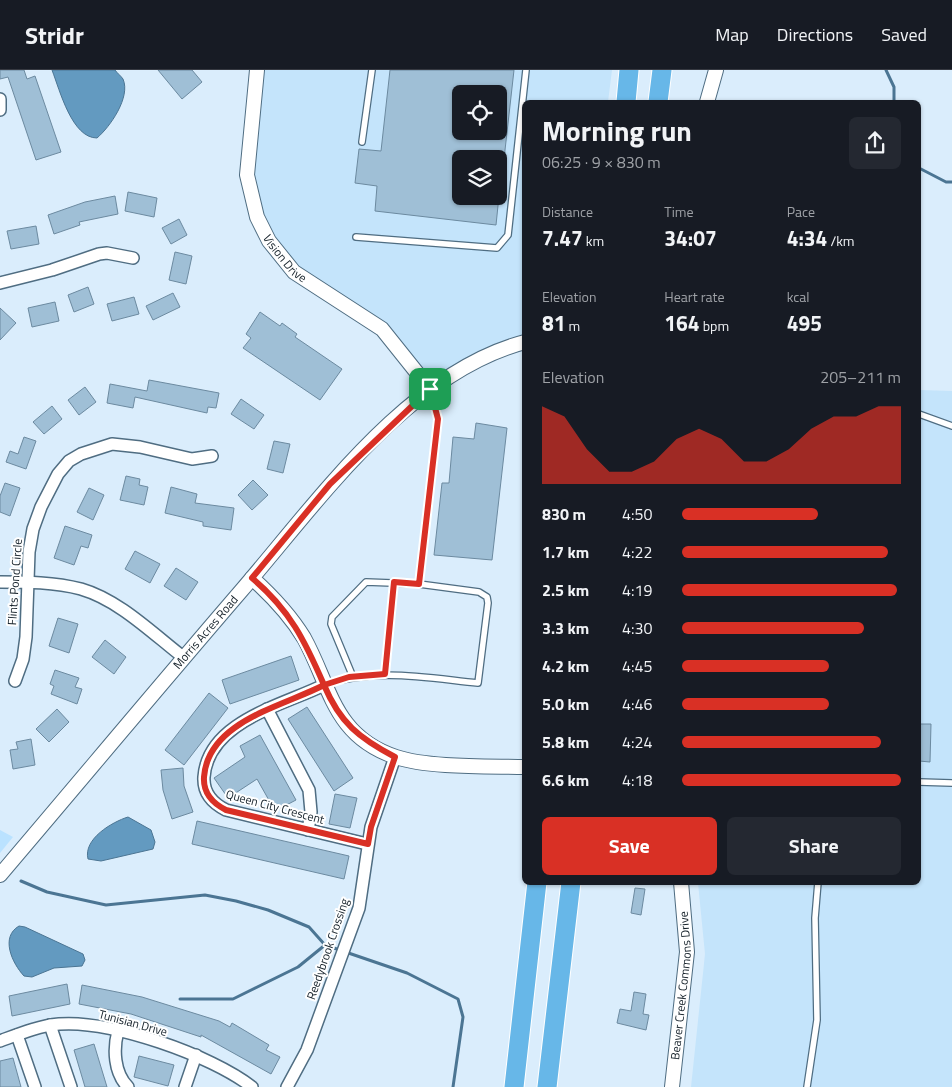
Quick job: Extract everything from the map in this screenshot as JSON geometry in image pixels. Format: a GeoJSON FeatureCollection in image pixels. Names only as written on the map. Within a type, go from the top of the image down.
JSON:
{"type":"FeatureCollection","features":[{"type":"Feature","properties":{"kind":"highway"},"geometry":{"type":"LineString","coordinates":[[626,100],[629,70]]}},
{"type":"Feature","properties":{"kind":"highway"},"geometry":{"type":"LineString","coordinates":[[658,100],[662,70]]}},
{"type":"Feature","properties":{"kind":"highway"},"geometry":{"type":"LineString","coordinates":[[514,1087],[537,885]]}},
{"type":"Feature","properties":{"kind":"highway"},"geometry":{"type":"LineString","coordinates":[[548,1087],[571,885]]}},
{"type":"Feature","properties":{"kind":"street","name":"Vision Drive"},"geometry":{"type":"LineString","coordinates":[[257,70],[247,175],[257,217],[269,241],[294,272],[382,329],[430,389]]}},
{"type":"Feature","properties":{"kind":"street"},"geometry":{"type":"LineString","coordinates":[[708,100],[716,70]]}},
{"type":"Feature","properties":{"kind":"street"},"geometry":{"type":"LineString","coordinates":[[0,99],[0,110]]}},
{"type":"Feature","properties":{"kind":"street"},"geometry":{"type":"LineString","coordinates":[[0,283],[43,273],[98,254],[107,253],[133,258]]}},
{"type":"Feature","properties":{"kind":"street","name":"Morris Acres Road"},"geometry":{"type":"LineString","coordinates":[[0,875],[330,484],[430,389],[480,358],[522,343]]}},
{"type":"Feature","properties":{"kind":"street","name":"Flints Pond Circle"},"geometry":{"type":"LineString","coordinates":[[15,682],[23,660],[29,552],[37,518],[58,474],[69,461],[90,450],[112,444],[140,447],[192,459],[212,456]]}},
{"type":"Feature","properties":{"kind":"street"},"geometry":{"type":"LineString","coordinates":[[252,578],[290,617],[305,640],[336,710],[346,724],[360,736],[395,757],[417,762],[522,767]]}},
{"type":"Feature","properties":{"kind":"street"},"geometry":{"type":"LineString","coordinates":[[0,582],[57,584],[82,589],[98,596],[133,618],[183,657]]}},
{"type":"Feature","properties":{"kind":"street","name":"Queen City Crescent"},"geometry":{"type":"LineString","coordinates":[[324,685],[244,719],[213,751],[205,769],[205,788],[211,800],[226,810],[368,844]]}},
{"type":"Feature","properties":{"kind":"street"},"geometry":{"type":"LineString","coordinates":[[267,709],[309,790],[311,812],[308,830]]}},
{"type":"Feature","properties":{"kind":"street","name":"Reedybrook Crossing"},"geometry":{"type":"LineString","coordinates":[[287,1087],[307,1050],[359,908],[371,827],[395,757]]}},
{"type":"Feature","properties":{"kind":"street","name":"Beaver Creek Commons Drive"},"geometry":{"type":"LineString","coordinates":[[672,1087],[687,952],[681,885]]}},
{"type":"Feature","properties":{"kind":"street","name":"Tunisian Drive"},"geometry":{"type":"LineString","coordinates":[[0,1041],[50,1025],[75,1024],[118,1031],[196,1055],[225,1068],[252,1087]]}},
{"type":"Feature","properties":{"kind":"street"},"geometry":{"type":"LineString","coordinates":[[50,1025],[71,1087]]}},
{"type":"Feature","properties":{"kind":"street"},"geometry":{"type":"LineString","coordinates":[[118,1031],[114,1050],[123,1080],[128,1087]]}},
{"type":"Feature","properties":{"kind":"street"},"geometry":{"type":"LineString","coordinates":[[17,1035],[36,1087]]}},
{"type":"Feature","properties":{"kind":"street"},"geometry":{"type":"LineString","coordinates":[[185,1087],[196,1055]]}},
{"type":"Feature","properties":{"kind":"lane"},"geometry":{"type":"LineString","coordinates":[[362,142],[372,70]]}},
{"type":"Feature","properties":{"kind":"lane"},"geometry":{"type":"LineString","coordinates":[[523,100],[526,70]]}},
{"type":"Feature","properties":{"kind":"lane"},"geometry":{"type":"LineString","coordinates":[[356,236],[498,248],[508,235],[522,107]]}},
{"type":"Feature","properties":{"kind":"lane"},"geometry":{"type":"LineString","coordinates":[[419,584],[438,419],[430,389]]}},
{"type":"Feature","properties":{"kind":"lane"},"geometry":{"type":"LineString","coordinates":[[921,415],[952,426]]}},
{"type":"Feature","properties":{"kind":"lane"},"geometry":{"type":"LineString","coordinates":[[324,685],[353,676],[385,674],[478,683],[488,604],[487,597],[479,592],[419,584],[366,582],[332,617],[332,624],[353,676]]}},
{"type":"Feature","properties":{"kind":"lane"},"geometry":{"type":"LineString","coordinates":[[385,674],[394,582]]}},
{"type":"Feature","properties":{"kind":"lane"},"geometry":{"type":"LineString","coordinates":[[921,782],[952,783]]}},
{"type":"Feature","properties":{"kind":"lane"},"geometry":{"type":"LineString","coordinates":[[806,1087],[817,1020],[815,918],[818,885]]}},
{"type":"Feature","properties":{"kind":"shaded area"},"geometry":{"type":"Polygon","coordinates":[[[52,70],[115,70],[123,79],[125,86],[122,103],[108,127],[97,138],[88,136],[74,122],[63,101],[52,70]]]}},
{"type":"Feature","properties":{"kind":"shaded area"},"geometry":{"type":"Polygon","coordinates":[[[257,70],[612,70],[608,100],[522,100],[522,340],[430,389],[395,344],[294,272],[252,199],[257,70]]]}},
{"type":"Feature","properties":{"kind":"shaded area"},"geometry":{"type":"Polygon","coordinates":[[[921,390],[952,391],[952,1087],[691,1087],[705,954],[698,885],[921,885],[921,390]]]}},
{"type":"Feature","properties":{"kind":"shaded area"},"geometry":{"type":"Polygon","coordinates":[[[128,817],[151,830],[155,842],[153,849],[101,861],[88,859],[90,845],[94,838],[107,827],[128,817]]]}},
{"type":"Feature","properties":{"kind":"shaded area"},"geometry":{"type":"Polygon","coordinates":[[[0,830],[13,837],[0,853],[0,830]]]}},
{"type":"Feature","properties":{"kind":"shaded area"},"geometry":{"type":"Polygon","coordinates":[[[19,926],[83,954],[85,960],[82,966],[54,968],[32,977],[24,976],[15,964],[9,943],[13,931],[19,926]]]}},
{"type":"Feature","properties":{"kind":"building"},"geometry":{"type":"Polygon","coordinates":[[[0,70],[24,70],[27,79],[35,76],[61,152],[36,160],[8,77],[0,79],[0,70]]]}},
{"type":"Feature","properties":{"kind":"building"},"geometry":{"type":"Polygon","coordinates":[[[158,70],[192,70],[202,82],[182,99],[158,70]]]}},
{"type":"Feature","properties":{"kind":"building"},"geometry":{"type":"Polygon","coordinates":[[[390,70],[514,70],[507,132],[507,85],[452,85],[452,140],[506,140],[505,150],[452,150],[452,205],[498,205],[496,225],[375,211],[377,186],[355,183],[359,149],[381,151],[390,70]]]}},
{"type":"Feature","properties":{"kind":"building"},"geometry":{"type":"Polygon","coordinates":[[[128,192],[157,198],[154,217],[125,211],[128,192]]]}},
{"type":"Feature","properties":{"kind":"building"},"geometry":{"type":"Polygon","coordinates":[[[115,196],[118,214],[79,222],[80,225],[54,234],[48,215],[85,202],[115,196]]]}},
{"type":"Feature","properties":{"kind":"building"},"geometry":{"type":"Polygon","coordinates":[[[179,219],[187,235],[171,244],[162,228],[179,219]]]}},
{"type":"Feature","properties":{"kind":"building"},"geometry":{"type":"Polygon","coordinates":[[[36,226],[39,244],[11,249],[7,231],[36,226]]]}},
{"type":"Feature","properties":{"kind":"building"},"geometry":{"type":"Polygon","coordinates":[[[175,252],[192,256],[186,284],[169,280],[175,252]]]}},
{"type":"Feature","properties":{"kind":"building"},"geometry":{"type":"Polygon","coordinates":[[[88,287],[94,304],[74,312],[68,295],[88,287]]]}},
{"type":"Feature","properties":{"kind":"building"},"geometry":{"type":"Polygon","coordinates":[[[173,293],[180,307],[153,320],[146,306],[173,293]]]}},
{"type":"Feature","properties":{"kind":"building"},"geometry":{"type":"Polygon","coordinates":[[[134,297],[139,314],[112,321],[107,304],[134,297]]]}},
{"type":"Feature","properties":{"kind":"building"},"geometry":{"type":"Polygon","coordinates":[[[55,302],[59,321],[32,327],[28,308],[55,302]]]}},
{"type":"Feature","properties":{"kind":"building"},"geometry":{"type":"Polygon","coordinates":[[[0,308],[16,323],[0,340],[0,308]]]}},
{"type":"Feature","properties":{"kind":"building"},"geometry":{"type":"Polygon","coordinates":[[[260,312],[280,326],[282,323],[297,334],[295,337],[342,369],[320,400],[243,348],[251,338],[246,334],[260,312]]]}},
{"type":"Feature","properties":{"kind":"building"},"geometry":{"type":"Polygon","coordinates":[[[149,380],[219,393],[216,408],[208,407],[207,413],[135,397],[133,408],[107,403],[110,384],[147,391],[149,380]]]}},
{"type":"Feature","properties":{"kind":"building"},"geometry":{"type":"Polygon","coordinates":[[[85,387],[96,402],[79,415],[68,400],[85,387]]]}},
{"type":"Feature","properties":{"kind":"building"},"geometry":{"type":"Polygon","coordinates":[[[241,399],[264,415],[254,429],[231,414],[241,399]]]}},
{"type":"Feature","properties":{"kind":"building"},"geometry":{"type":"Polygon","coordinates":[[[52,406],[62,419],[44,434],[33,422],[52,406]]]}},
{"type":"Feature","properties":{"kind":"building"},"geometry":{"type":"Polygon","coordinates":[[[476,423],[507,428],[492,560],[434,555],[442,483],[449,483],[453,437],[474,439],[476,423]]]}},
{"type":"Feature","properties":{"kind":"building"},"geometry":{"type":"Polygon","coordinates":[[[24,437],[36,441],[26,469],[6,462],[10,451],[18,454],[24,437]]]}},
{"type":"Feature","properties":{"kind":"building"},"geometry":{"type":"Polygon","coordinates":[[[274,441],[290,444],[283,473],[267,469],[274,441]]]}},
{"type":"Feature","properties":{"kind":"building"},"geometry":{"type":"Polygon","coordinates":[[[126,476],[140,479],[139,485],[148,487],[144,505],[120,500],[126,476]]]}},
{"type":"Feature","properties":{"kind":"building"},"geometry":{"type":"Polygon","coordinates":[[[253,480],[268,495],[252,510],[238,495],[253,480]]]}},
{"type":"Feature","properties":{"kind":"building"},"geometry":{"type":"Polygon","coordinates":[[[5,483],[20,488],[10,516],[0,512],[0,496],[5,483]]]}},
{"type":"Feature","properties":{"kind":"building"},"geometry":{"type":"Polygon","coordinates":[[[171,487],[197,494],[195,503],[234,508],[231,530],[203,526],[203,522],[165,513],[171,487]]]}},
{"type":"Feature","properties":{"kind":"building"},"geometry":{"type":"Polygon","coordinates":[[[89,488],[104,495],[93,520],[77,512],[89,488]]]}},
{"type":"Feature","properties":{"kind":"building"},"geometry":{"type":"Polygon","coordinates":[[[65,526],[92,535],[88,548],[81,546],[74,565],[54,558],[65,526]]]}},
{"type":"Feature","properties":{"kind":"building"},"geometry":{"type":"Polygon","coordinates":[[[135,551],[160,564],[150,583],[125,569],[135,551]]]}},
{"type":"Feature","properties":{"kind":"building"},"geometry":{"type":"Polygon","coordinates":[[[176,568],[198,582],[186,600],[164,586],[176,568]]]}},
{"type":"Feature","properties":{"kind":"building"},"geometry":{"type":"Polygon","coordinates":[[[58,618],[78,624],[69,653],[49,646],[58,618]]]}},
{"type":"Feature","properties":{"kind":"building"},"geometry":{"type":"Polygon","coordinates":[[[105,640],[126,657],[114,674],[92,657],[105,640]]]}},
{"type":"Feature","properties":{"kind":"building"},"geometry":{"type":"Polygon","coordinates":[[[291,656],[299,680],[230,704],[222,680],[291,656]]]}},
{"type":"Feature","properties":{"kind":"building"},"geometry":{"type":"Polygon","coordinates":[[[55,670],[79,678],[75,687],[82,689],[77,704],[51,694],[54,686],[50,684],[55,670]]]}},
{"type":"Feature","properties":{"kind":"building"},"geometry":{"type":"Polygon","coordinates":[[[209,693],[228,708],[184,765],[165,750],[209,693]]]}},
{"type":"Feature","properties":{"kind":"building"},"geometry":{"type":"Polygon","coordinates":[[[307,707],[353,778],[334,791],[288,719],[307,707]]]}},
{"type":"Feature","properties":{"kind":"building"},"geometry":{"type":"Polygon","coordinates":[[[57,709],[69,722],[49,742],[36,729],[57,709]]]}},
{"type":"Feature","properties":{"kind":"building"},"geometry":{"type":"Polygon","coordinates":[[[921,724],[931,724],[930,762],[921,761],[921,724]]]}},
{"type":"Feature","properties":{"kind":"building"},"geometry":{"type":"Polygon","coordinates":[[[260,735],[296,800],[275,811],[257,779],[228,798],[214,778],[245,757],[240,746],[260,735]]]}},
{"type":"Feature","properties":{"kind":"building"},"geometry":{"type":"Polygon","coordinates":[[[31,739],[35,765],[13,769],[10,750],[18,749],[16,742],[31,739]]]}},
{"type":"Feature","properties":{"kind":"building"},"geometry":{"type":"Polygon","coordinates":[[[183,768],[184,786],[193,812],[172,819],[163,790],[161,770],[183,768]]]}},
{"type":"Feature","properties":{"kind":"building"},"geometry":{"type":"Polygon","coordinates":[[[335,794],[357,798],[350,828],[329,824],[335,794]]]}},
{"type":"Feature","properties":{"kind":"building"},"geometry":{"type":"Polygon","coordinates":[[[197,821],[349,856],[344,879],[192,844],[197,821]]]}},
{"type":"Feature","properties":{"kind":"building"},"geometry":{"type":"Polygon","coordinates":[[[635,888],[645,889],[641,915],[631,913],[635,888]]]}},
{"type":"Feature","properties":{"kind":"building"},"geometry":{"type":"Polygon","coordinates":[[[67,984],[70,1004],[12,1016],[9,996],[67,984]]]}},
{"type":"Feature","properties":{"kind":"building"},"geometry":{"type":"Polygon","coordinates":[[[82,985],[142,997],[219,1021],[230,1027],[232,1023],[269,1045],[266,1050],[280,1057],[271,1074],[201,1035],[201,1037],[131,1014],[79,1004],[82,985]]]}},
{"type":"Feature","properties":{"kind":"building"},"geometry":{"type":"Polygon","coordinates":[[[634,992],[646,994],[643,1014],[649,1015],[646,1030],[617,1023],[620,1009],[631,1011],[634,992]]]}},
{"type":"Feature","properties":{"kind":"building"},"geometry":{"type":"Polygon","coordinates":[[[94,1044],[107,1087],[85,1087],[74,1050],[94,1044]]]}},
{"type":"Feature","properties":{"kind":"building"},"geometry":{"type":"Polygon","coordinates":[[[139,1056],[174,1065],[168,1086],[134,1077],[139,1056]]]}},
{"type":"Feature","properties":{"kind":"building"},"geometry":{"type":"Polygon","coordinates":[[[13,1058],[21,1087],[0,1087],[0,1061],[13,1058]]]}},
{"type":"Feature","properties":{"kind":"waterway"},"geometry":{"type":"LineString","coordinates":[[886,70],[894,87],[894,100]]}},
{"type":"Feature","properties":{"kind":"waterway"},"geometry":{"type":"LineString","coordinates":[[921,169],[946,182],[952,182]]}},
{"type":"Feature","properties":{"kind":"waterway"},"geometry":{"type":"LineString","coordinates":[[21,881],[47,892],[106,905],[205,895],[236,901],[268,910],[309,927],[325,945],[407,973],[458,999],[463,1017],[453,1087]]}},
{"type":"Feature","properties":{"kind":"waterway"},"geometry":{"type":"LineString","coordinates":[[180,999],[233,999],[298,967],[325,945]]}},
{"type":"Feature","properties":{"kind":"route"},"geometry":{"type":"LineString","coordinates":[[430,389],[330,484],[252,578],[290,617],[305,640],[324,685],[244,719],[213,751],[205,769],[205,788],[211,800],[226,810],[368,844],[371,827],[395,757],[374,746],[346,724],[336,710],[324,685],[349,677],[385,674],[394,582],[419,584],[438,419],[430,389]]}}]}
